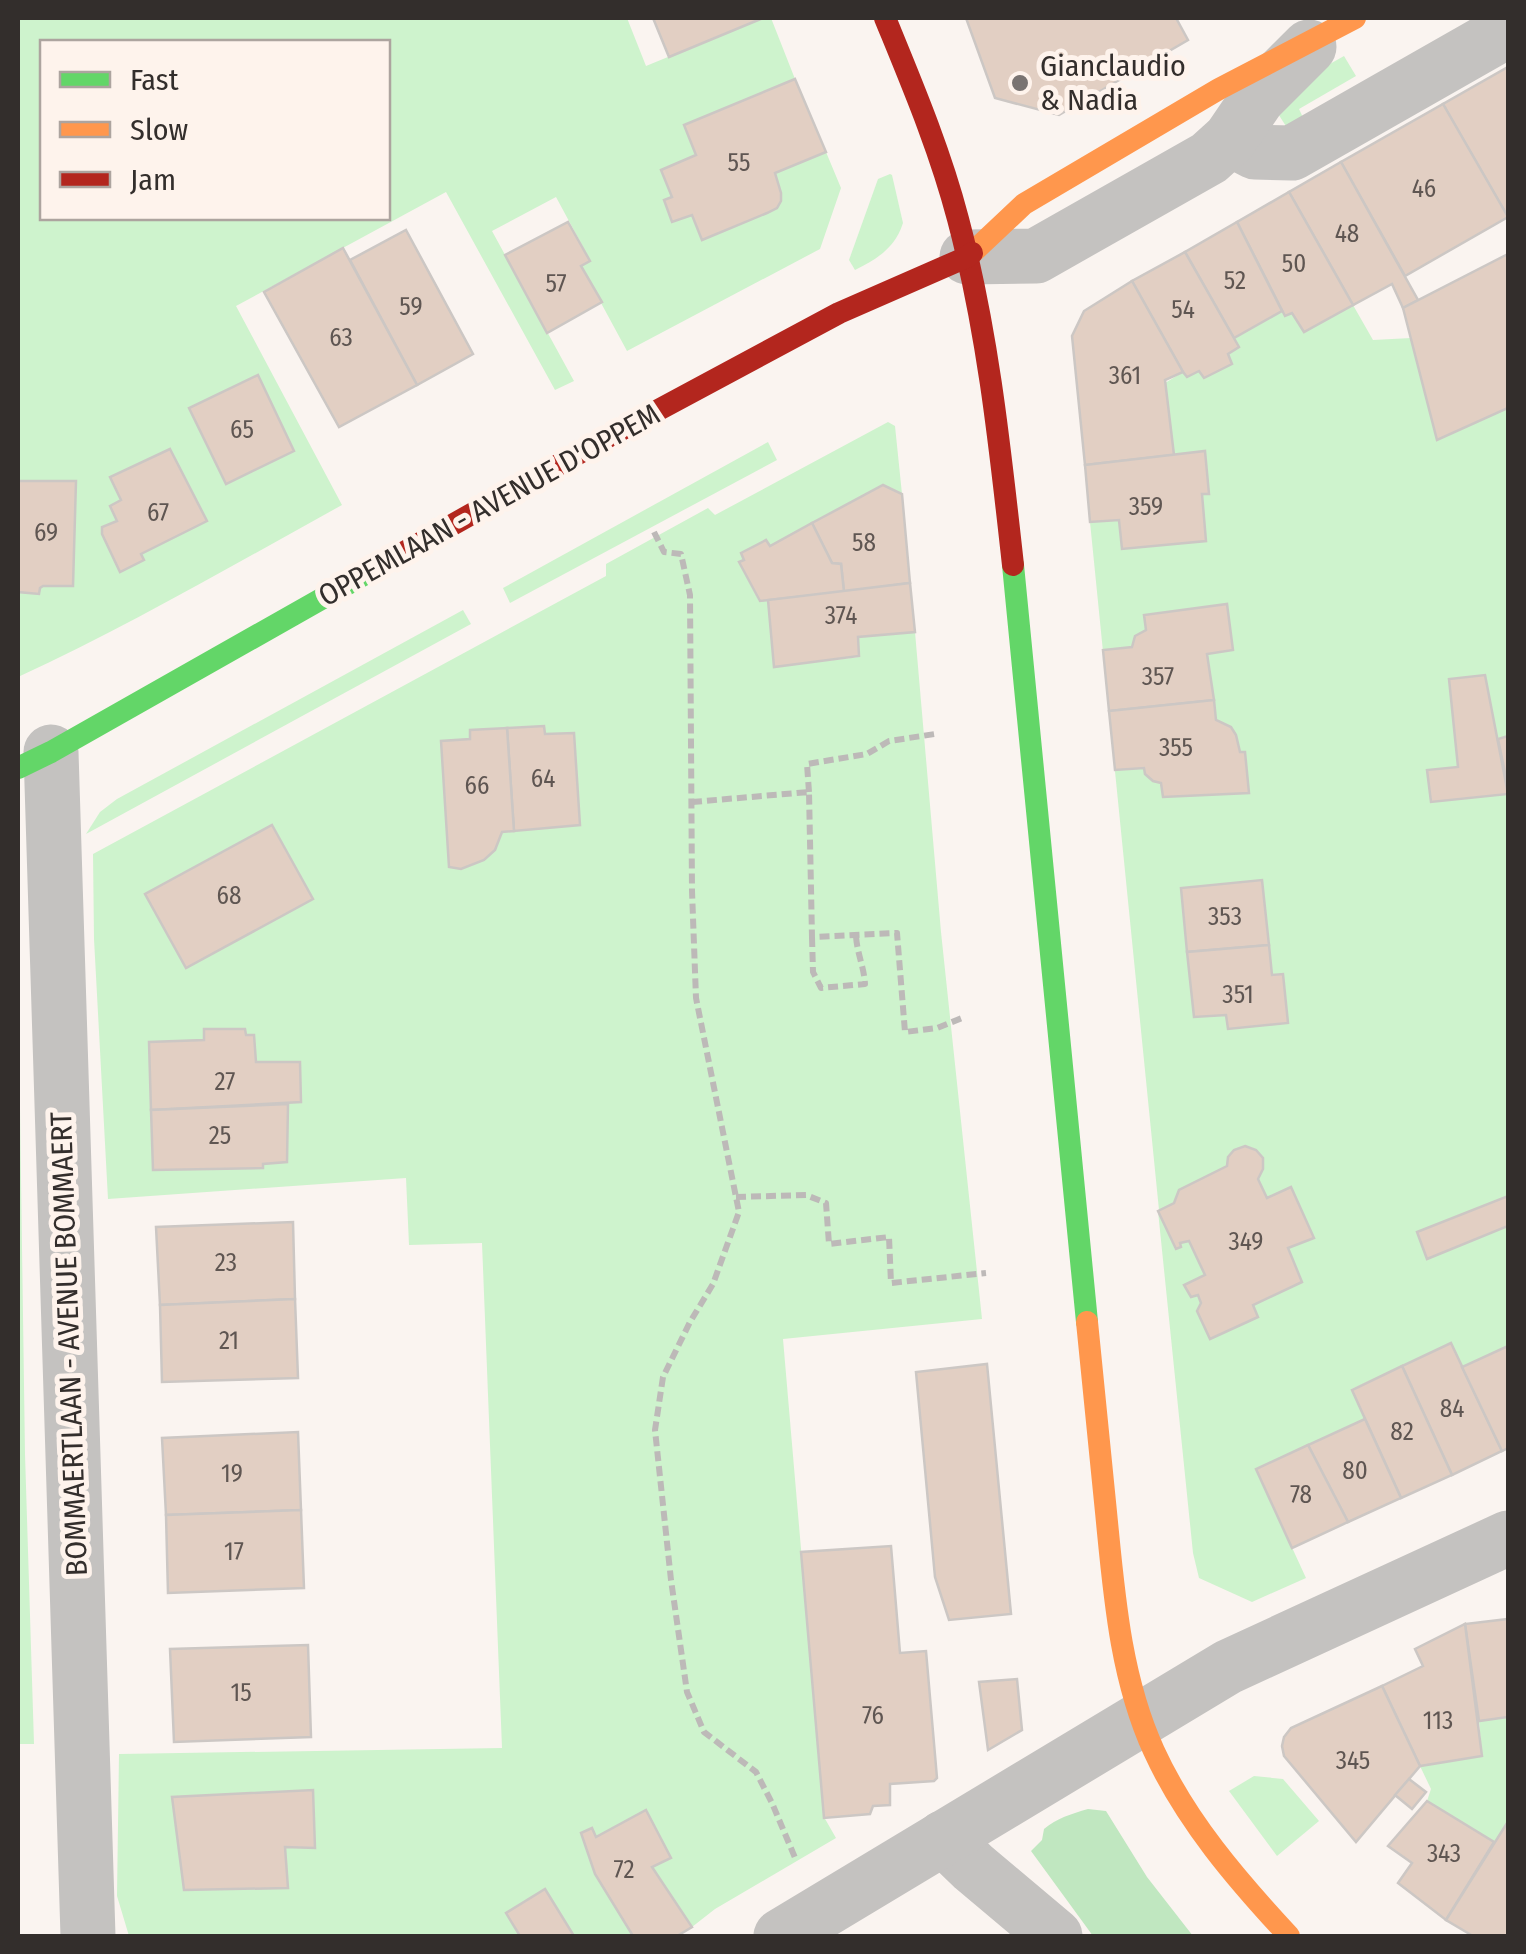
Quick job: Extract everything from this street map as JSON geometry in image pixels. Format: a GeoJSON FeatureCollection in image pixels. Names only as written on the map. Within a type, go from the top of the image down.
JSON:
{"type":"FeatureCollection","features":[{"type":"Feature","properties":{"kind":"street"},"geometry":{"type":"LineString","coordinates":[[885,18],[937,146],[968,258],[996,420],[1113,1586],[1124,1648],[1142,1720],[1167,1775],[1238,1880],[1289,1936]]}},
{"type":"Feature","properties":{"kind":"street","name":"OPPEMLAAN - AVENUE D'OPPEM"},"geometry":{"type":"LineString","coordinates":[[34,760],[608,436],[839,313],[968,258],[1024,204],[1219,89],[1335,29]]}},
{"type":"Feature","properties":{"kind":"street","name":"OPPEMLAAN - AVENUE D'OPPEM"},"geometry":{"type":"LineString","coordinates":[[968,258],[1036,256],[1209,158],[1230,139],[1258,98],[1335,29]]}},
{"type":"Feature","properties":{"kind":"street"},"geometry":{"type":"LineString","coordinates":[[1230,139],[1255,152],[1292,153],[1508,30]]}},
{"type":"Feature","properties":{"kind":"street","name":"BOMMAERTLAAN - AVENUE BOMMAERT"},"geometry":{"type":"LineString","coordinates":[[34,760],[88,1936]]}},
{"type":"Feature","properties":{"kind":"street"},"geometry":{"type":"LineString","coordinates":[[781,1936],[1228,1667],[1508,1538]]}},
{"type":"Feature","properties":{"kind":"street"},"geometry":{"type":"LineString","coordinates":[[943,1838],[1055,1936]]}},
{"type":"Feature","properties":{"kind":"path"},"geometry":{"type":"LineString","coordinates":[[654,532],[664,552],[681,554],[690,594],[696,998],[739,1212],[713,1284],[663,1377],[655,1430],[670,1580],[688,1692],[704,1732],[756,1772],[800,1870]]}},
{"type":"Feature","properties":{"kind":"path"},"geometry":{"type":"LineString","coordinates":[[856,936],[864,984],[821,988],[813,972],[807,764],[867,754],[890,741],[935,734]]}},
{"type":"Feature","properties":{"kind":"path"},"geometry":{"type":"LineString","coordinates":[[692,802],[809,792]]}},
{"type":"Feature","properties":{"kind":"path"},"geometry":{"type":"LineString","coordinates":[[812,937],[897,933],[905,1032],[937,1028],[962,1018]]}},
{"type":"Feature","properties":{"kind":"path"},"geometry":{"type":"LineString","coordinates":[[736,1197],[806,1196],[826,1203],[828,1244],[889,1237],[891,1283],[986,1273]]}},
{"type":"Feature","properties":{"kind":"green space"},"geometry":{"type":"Polygon","coordinates":[[[18,18],[627,18],[646,66],[771,18],[795,79],[684,125],[696,155],[661,170],[672,197],[664,201],[672,222],[692,215],[703,239],[773,209],[780,196],[775,173],[826,152],[841,188],[820,249],[627,351],[581,266],[590,260],[556,197],[492,231],[574,381],[555,390],[446,192],[236,306],[342,505],[18,677],[18,18]]]}},
{"type":"Feature","properties":{"kind":"green space"},"geometry":{"type":"Polygon","coordinates":[[[1344,56],[1356,76],[1299,109],[1307,126],[1291,134],[1275,109],[1305,78],[1344,56]]]}},
{"type":"Feature","properties":{"kind":"green space"},"geometry":{"type":"Polygon","coordinates":[[[890,174],[903,223],[884,252],[855,270],[849,260],[878,179],[890,174]]]}},
{"type":"Feature","properties":{"kind":"green space"},"geometry":{"type":"Polygon","coordinates":[[[1353,305],[1373,340],[1411,338],[1437,440],[1508,408],[1508,1346],[1462,1367],[1450,1344],[1352,1389],[1365,1419],[1256,1469],[1306,1578],[1252,1602],[1199,1578],[1193,1553],[1158,1211],[1175,1249],[1189,1241],[1205,1275],[1197,1311],[1210,1339],[1258,1317],[1253,1305],[1302,1282],[1288,1248],[1313,1238],[1267,1198],[1258,1179],[1262,1158],[1252,1147],[1237,1149],[1227,1166],[1180,1190],[1174,1203],[1159,1210],[1090,522],[1119,520],[1122,549],[1206,540],[1202,494],[1205,451],[1174,455],[1165,383],[1183,372],[1187,377],[1199,371],[1204,378],[1232,364],[1228,354],[1239,347],[1234,338],[1282,311],[1285,316],[1353,305]]]}},
{"type":"Feature","properties":{"kind":"green space"},"geometry":{"type":"Polygon","coordinates":[[[888,422],[895,426],[902,494],[883,485],[770,546],[766,540],[742,553],[744,560],[739,563],[759,601],[768,600],[774,667],[859,657],[858,637],[915,632],[941,932],[982,1319],[783,1339],[824,1817],[836,1838],[715,1909],[692,1927],[652,1867],[671,1857],[646,1811],[596,1837],[591,1828],[581,1834],[595,1874],[633,1936],[574,1936],[545,1889],[507,1913],[520,1936],[129,1936],[117,1896],[119,1754],[502,1748],[482,1243],[409,1245],[406,1178],[108,1199],[93,854],[606,576],[606,564],[708,508],[715,515],[888,422]]]}},
{"type":"Feature","properties":{"kind":"green space"},"geometry":{"type":"Polygon","coordinates":[[[768,442],[777,460],[510,603],[503,588],[768,442]]]}},
{"type":"Feature","properties":{"kind":"green space"},"geometry":{"type":"Polygon","coordinates":[[[463,610],[471,624],[86,834],[100,812],[117,799],[463,610]]]}},
{"type":"Feature","properties":{"kind":"green space"},"geometry":{"type":"Polygon","coordinates":[[[18,969],[25,1454],[34,1744],[18,1744],[18,969]]]}},
{"type":"Feature","properties":{"kind":"green space"},"geometry":{"type":"Polygon","coordinates":[[[1508,1717],[1508,1824],[1494,1842],[1427,1801],[1431,1789],[1420,1766],[1482,1756],[1479,1721],[1508,1717]]]}},
{"type":"Feature","properties":{"kind":"green space"},"geometry":{"type":"Polygon","coordinates":[[[1254,1776],[1283,1779],[1319,1821],[1277,1856],[1229,1791],[1254,1776]]]}},
{"type":"Feature","properties":{"kind":"green space"},"geometry":{"type":"Polygon","coordinates":[[[1088,1809],[1106,1811],[1147,1877],[1193,1936],[1093,1936],[1031,1851],[1049,1825],[1088,1809]]]}},
{"type":"Feature","properties":{"kind":"building"},"geometry":{"type":"Polygon","coordinates":[[[653,18],[763,18],[669,57],[653,18]]]}},
{"type":"Feature","properties":{"kind":"building"},"geometry":{"type":"Polygon","coordinates":[[[966,18],[1176,18],[1188,40],[1059,115],[995,98],[966,18]]]}},
{"type":"Feature","properties":{"kind":"building"},"geometry":{"type":"Polygon","coordinates":[[[1508,67],[1508,217],[1443,104],[1508,67]]]}},
{"type":"Feature","properties":{"kind":"building"},"geometry":{"type":"Polygon","coordinates":[[[795,79],[826,152],[775,173],[781,201],[767,213],[702,240],[692,215],[672,222],[664,200],[672,197],[661,170],[696,155],[684,125],[795,79]]]}},
{"type":"Feature","properties":{"kind":"building"},"geometry":{"type":"Polygon","coordinates":[[[1443,104],[1508,217],[1405,276],[1341,162],[1443,104]]]}},
{"type":"Feature","properties":{"kind":"building"},"geometry":{"type":"Polygon","coordinates":[[[1341,162],[1418,300],[1403,308],[1392,284],[1353,305],[1289,192],[1341,162]]]}},
{"type":"Feature","properties":{"kind":"building"},"geometry":{"type":"Polygon","coordinates":[[[1289,192],[1353,305],[1304,332],[1292,313],[1285,316],[1237,222],[1289,192]]]}},
{"type":"Feature","properties":{"kind":"building"},"geometry":{"type":"Polygon","coordinates":[[[568,222],[590,261],[581,266],[602,302],[547,333],[505,255],[568,222]]]}},
{"type":"Feature","properties":{"kind":"building"},"geometry":{"type":"Polygon","coordinates":[[[1237,222],[1282,311],[1234,338],[1185,252],[1237,222]]]}},
{"type":"Feature","properties":{"kind":"building"},"geometry":{"type":"Polygon","coordinates":[[[406,230],[473,354],[417,385],[350,260],[406,230]]]}},
{"type":"Feature","properties":{"kind":"building"},"geometry":{"type":"Polygon","coordinates":[[[343,248],[417,385],[339,427],[264,292],[343,248]]]}},
{"type":"Feature","properties":{"kind":"building"},"geometry":{"type":"Polygon","coordinates":[[[1185,252],[1239,347],[1228,354],[1232,364],[1204,378],[1199,371],[1187,377],[1183,372],[1132,281],[1185,252]]]}},
{"type":"Feature","properties":{"kind":"building"},"geometry":{"type":"Polygon","coordinates":[[[1508,254],[1508,408],[1437,440],[1403,308],[1508,254]]]}},
{"type":"Feature","properties":{"kind":"building"},"geometry":{"type":"Polygon","coordinates":[[[1132,281],[1183,372],[1165,380],[1174,455],[1085,465],[1072,336],[1084,311],[1132,281]]]}},
{"type":"Feature","properties":{"kind":"building"},"geometry":{"type":"Polygon","coordinates":[[[258,375],[294,451],[226,484],[189,408],[258,375]]]}},
{"type":"Feature","properties":{"kind":"building"},"geometry":{"type":"Polygon","coordinates":[[[170,449],[207,521],[141,554],[144,560],[120,572],[102,534],[102,527],[117,521],[110,506],[121,500],[110,477],[170,449]]]}},
{"type":"Feature","properties":{"kind":"building"},"geometry":{"type":"Polygon","coordinates":[[[1205,451],[1209,494],[1202,494],[1206,541],[1122,549],[1119,520],[1090,522],[1085,465],[1205,451]]]}},
{"type":"Feature","properties":{"kind":"building"},"geometry":{"type":"Polygon","coordinates":[[[18,481],[76,481],[73,586],[43,586],[39,594],[18,592],[18,481]]]}},
{"type":"Feature","properties":{"kind":"building"},"geometry":{"type":"Polygon","coordinates":[[[883,485],[902,494],[910,583],[844,592],[841,564],[832,563],[812,523],[883,485]]]}},
{"type":"Feature","properties":{"kind":"building"},"geometry":{"type":"Polygon","coordinates":[[[812,523],[832,563],[841,564],[844,592],[760,601],[739,562],[744,560],[741,553],[766,540],[770,546],[812,523]]]}},
{"type":"Feature","properties":{"kind":"building"},"geometry":{"type":"Polygon","coordinates":[[[910,583],[915,632],[858,637],[859,656],[774,667],[768,600],[910,583]]]}},
{"type":"Feature","properties":{"kind":"building"},"geometry":{"type":"Polygon","coordinates":[[[1227,604],[1233,650],[1207,654],[1214,700],[1109,711],[1103,650],[1132,647],[1135,636],[1146,630],[1144,615],[1227,604]]]}},
{"type":"Feature","properties":{"kind":"building"},"geometry":{"type":"Polygon","coordinates":[[[1485,675],[1508,794],[1431,802],[1427,770],[1458,767],[1449,679],[1485,675]]]}},
{"type":"Feature","properties":{"kind":"building"},"geometry":{"type":"Polygon","coordinates":[[[1214,700],[1216,720],[1231,727],[1240,752],[1245,752],[1249,793],[1163,797],[1161,783],[1145,774],[1144,768],[1115,770],[1109,711],[1214,700]]]}},
{"type":"Feature","properties":{"kind":"building"},"geometry":{"type":"Polygon","coordinates":[[[544,726],[545,734],[574,733],[580,825],[514,831],[507,728],[544,726]]]}},
{"type":"Feature","properties":{"kind":"building"},"geometry":{"type":"Polygon","coordinates":[[[507,728],[514,831],[502,832],[495,850],[484,860],[461,869],[449,867],[441,741],[470,739],[470,730],[507,728]]]}},
{"type":"Feature","properties":{"kind":"building"},"geometry":{"type":"Polygon","coordinates":[[[1508,736],[1508,787],[1498,739],[1508,736]]]}},
{"type":"Feature","properties":{"kind":"building"},"geometry":{"type":"Polygon","coordinates":[[[272,825],[313,899],[186,968],[145,894],[272,825]]]}},
{"type":"Feature","properties":{"kind":"building"},"geometry":{"type":"Polygon","coordinates":[[[1262,880],[1269,945],[1187,952],[1181,888],[1262,880]]]}},
{"type":"Feature","properties":{"kind":"building"},"geometry":{"type":"Polygon","coordinates":[[[1269,945],[1272,975],[1283,974],[1288,1023],[1228,1029],[1226,1015],[1194,1017],[1187,952],[1269,945]]]}},
{"type":"Feature","properties":{"kind":"building"},"geometry":{"type":"Polygon","coordinates":[[[204,1029],[245,1029],[246,1035],[254,1035],[256,1062],[300,1062],[301,1102],[151,1110],[149,1042],[204,1040],[204,1029]]]}},
{"type":"Feature","properties":{"kind":"building"},"geometry":{"type":"Polygon","coordinates":[[[288,1104],[287,1162],[263,1164],[263,1168],[153,1170],[151,1110],[288,1104]]]}},
{"type":"Feature","properties":{"kind":"building"},"geometry":{"type":"Polygon","coordinates":[[[1245,1146],[1263,1158],[1258,1179],[1267,1198],[1291,1187],[1314,1238],[1288,1248],[1302,1282],[1253,1305],[1258,1317],[1210,1339],[1197,1311],[1201,1303],[1198,1295],[1191,1297],[1184,1285],[1205,1275],[1189,1241],[1180,1243],[1181,1247],[1176,1249],[1158,1211],[1174,1203],[1179,1190],[1227,1166],[1234,1150],[1245,1146]]]}},
{"type":"Feature","properties":{"kind":"building"},"geometry":{"type":"Polygon","coordinates":[[[1508,1196],[1508,1226],[1427,1259],[1417,1232],[1508,1196]]]}},
{"type":"Feature","properties":{"kind":"building"},"geometry":{"type":"Polygon","coordinates":[[[293,1222],[295,1299],[160,1305],[156,1227],[293,1222]]]}},
{"type":"Feature","properties":{"kind":"building"},"geometry":{"type":"Polygon","coordinates":[[[295,1299],[298,1378],[162,1382],[160,1305],[295,1299]]]}},
{"type":"Feature","properties":{"kind":"building"},"geometry":{"type":"Polygon","coordinates":[[[1451,1343],[1502,1451],[1452,1475],[1402,1366],[1451,1343]]]}},
{"type":"Feature","properties":{"kind":"building"},"geometry":{"type":"Polygon","coordinates":[[[1508,1346],[1508,1448],[1502,1451],[1462,1367],[1508,1346]]]}},
{"type":"Feature","properties":{"kind":"building"},"geometry":{"type":"Polygon","coordinates":[[[987,1364],[1011,1614],[949,1620],[935,1577],[916,1372],[987,1364]]]}},
{"type":"Feature","properties":{"kind":"building"},"geometry":{"type":"Polygon","coordinates":[[[1402,1366],[1452,1475],[1401,1498],[1352,1390],[1402,1366]]]}},
{"type":"Feature","properties":{"kind":"building"},"geometry":{"type":"Polygon","coordinates":[[[1365,1419],[1401,1498],[1348,1522],[1308,1445],[1365,1419]]]}},
{"type":"Feature","properties":{"kind":"building"},"geometry":{"type":"Polygon","coordinates":[[[298,1432],[301,1510],[166,1515],[162,1438],[298,1432]]]}},
{"type":"Feature","properties":{"kind":"building"},"geometry":{"type":"Polygon","coordinates":[[[1308,1445],[1348,1522],[1292,1548],[1256,1469],[1308,1445]]]}},
{"type":"Feature","properties":{"kind":"building"},"geometry":{"type":"Polygon","coordinates":[[[301,1510],[304,1588],[168,1593],[166,1515],[301,1510]]]}},
{"type":"Feature","properties":{"kind":"building"},"geometry":{"type":"Polygon","coordinates":[[[891,1546],[900,1653],[926,1651],[937,1778],[890,1784],[890,1805],[873,1806],[870,1814],[824,1818],[801,1552],[891,1546]]]}},
{"type":"Feature","properties":{"kind":"building"},"geometry":{"type":"Polygon","coordinates":[[[1508,1619],[1508,1717],[1479,1721],[1465,1624],[1508,1619]]]}},
{"type":"Feature","properties":{"kind":"building"},"geometry":{"type":"Polygon","coordinates":[[[1465,1624],[1482,1756],[1420,1766],[1382,1686],[1423,1666],[1415,1649],[1465,1624]]]}},
{"type":"Feature","properties":{"kind":"building"},"geometry":{"type":"Polygon","coordinates":[[[308,1645],[311,1737],[174,1742],[170,1649],[308,1645]]]}},
{"type":"Feature","properties":{"kind":"building"},"geometry":{"type":"Polygon","coordinates":[[[1017,1679],[1022,1730],[988,1750],[979,1682],[1017,1679]]]}},
{"type":"Feature","properties":{"kind":"building"},"geometry":{"type":"Polygon","coordinates":[[[1382,1686],[1420,1766],[1356,1842],[1284,1756],[1282,1746],[1291,1728],[1382,1686]]]}},
{"type":"Feature","properties":{"kind":"building"},"geometry":{"type":"Polygon","coordinates":[[[1409,1779],[1426,1792],[1412,1809],[1395,1795],[1409,1779]]]}},
{"type":"Feature","properties":{"kind":"building"},"geometry":{"type":"Polygon","coordinates":[[[313,1790],[315,1848],[285,1847],[288,1888],[184,1890],[172,1797],[313,1790]]]}},
{"type":"Feature","properties":{"kind":"building"},"geometry":{"type":"Polygon","coordinates":[[[1427,1801],[1494,1842],[1446,1920],[1398,1883],[1412,1863],[1388,1846],[1427,1801]]]}},
{"type":"Feature","properties":{"kind":"building"},"geometry":{"type":"Polygon","coordinates":[[[646,1810],[671,1858],[652,1867],[692,1927],[677,1936],[633,1936],[595,1874],[581,1833],[592,1828],[596,1837],[646,1810]]]}},
{"type":"Feature","properties":{"kind":"building"},"geometry":{"type":"Polygon","coordinates":[[[1507,1823],[1508,1936],[1473,1936],[1446,1920],[1507,1823]]]}},
{"type":"Feature","properties":{"kind":"building"},"geometry":{"type":"Polygon","coordinates":[[[545,1889],[574,1936],[520,1936],[506,1913],[545,1889]]]}},
{"type":"Feature","properties":{"kind":"traffic: fast"},"geometry":{"type":"LineString","coordinates":[[18,768],[383,564]]}},
{"type":"Feature","properties":{"kind":"traffic: fast"},"geometry":{"type":"LineString","coordinates":[[1013,565],[1087,1322]]}},
{"type":"Feature","properties":{"kind":"traffic: slow"},"geometry":{"type":"LineString","coordinates":[[972,253],[1024,204],[1219,89],[1355,18]]}},
{"type":"Feature","properties":{"kind":"traffic: slow"},"geometry":{"type":"LineString","coordinates":[[1087,1322],[1116,1604],[1133,1694],[1154,1751],[1181,1802],[1232,1871],[1289,1936]]}},
{"type":"Feature","properties":{"kind":"traffic: jam"},"geometry":{"type":"LineString","coordinates":[[885,18],[925,117],[958,219],[992,390],[1013,565]]}},
{"type":"Feature","properties":{"kind":"traffic: jam"},"geometry":{"type":"LineString","coordinates":[[383,564],[839,313],[972,253]]}},
{"type":"Feature","properties":{"kind":"place","name":"Gianclaudio & Nadia"},"geometry":{"type":"Point","coordinates":[1020,83]}}]}
